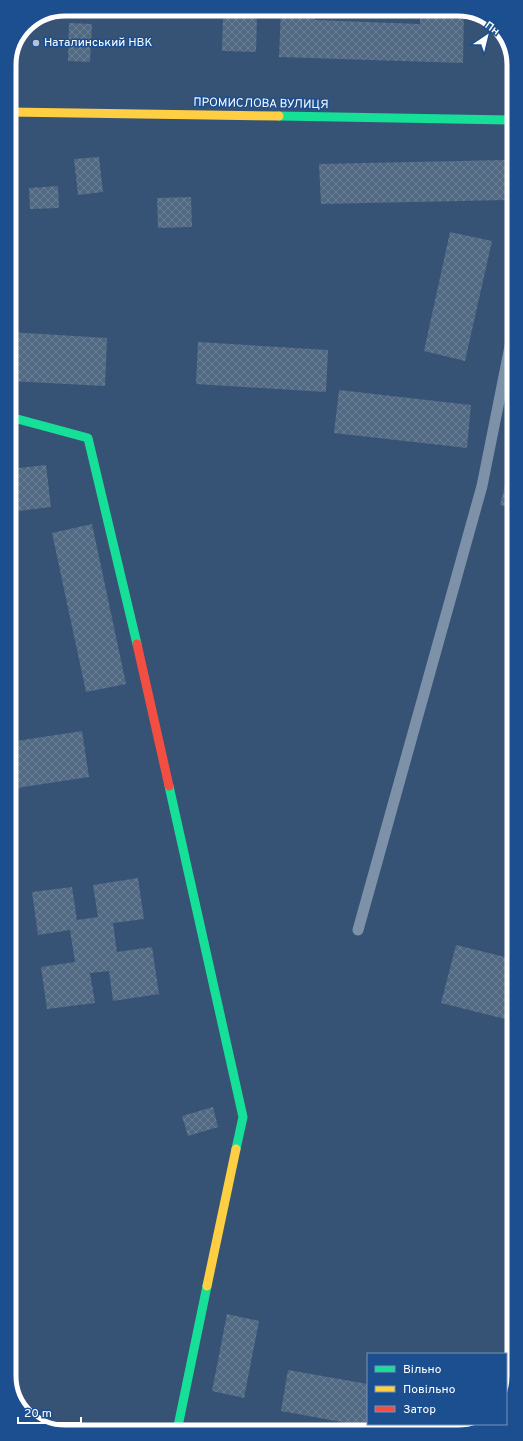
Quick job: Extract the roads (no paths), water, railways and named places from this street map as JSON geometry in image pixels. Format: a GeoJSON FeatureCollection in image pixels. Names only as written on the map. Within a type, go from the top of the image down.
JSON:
{"type":"FeatureCollection","features":[{"type":"Feature","properties":{"kind":"street","name":"ПРОМИСЛОВА ВУЛИЦЯ"},"geometry":{"type":"LineString","coordinates":[[16,112],[507,120]]}},
{"type":"Feature","properties":{"kind":"street"},"geometry":{"type":"LineString","coordinates":[[16,419],[88,438],[157,730],[243,1117],[179,1425]]}},
{"type":"Feature","properties":{"kind":"lane"},"geometry":{"type":"LineString","coordinates":[[358,930],[482,486],[507,361]]}},
{"type":"Feature","properties":{"kind":"place","name":"Наталинський НВК"},"geometry":{"type":"Point","coordinates":[36,43]}}]}
